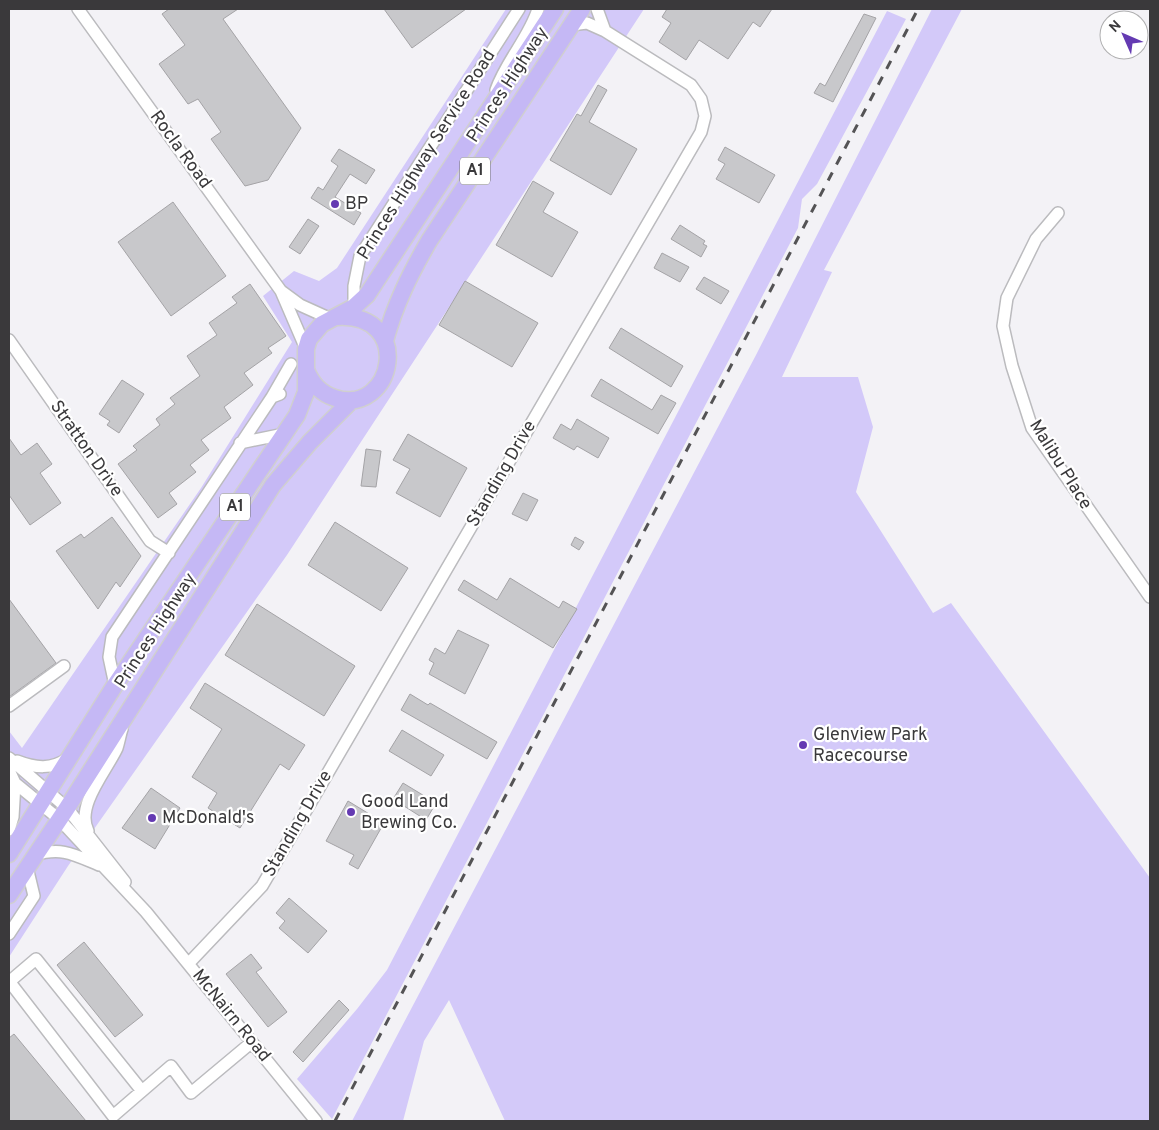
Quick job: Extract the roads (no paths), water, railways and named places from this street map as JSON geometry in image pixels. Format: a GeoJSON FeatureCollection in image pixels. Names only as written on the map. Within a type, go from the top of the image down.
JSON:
{"type":"FeatureCollection","features":[{"type":"Feature","properties":{"kind":"highway","name":"Princes Highway"},"geometry":{"type":"LineString","coordinates":[[9,854],[115,685],[297,415],[306,392],[298,366],[315,331],[354,307],[367,295],[555,9]]}},
{"type":"Feature","properties":{"kind":"highway","name":"Princes Highway"},"geometry":{"type":"LineString","coordinates":[[9,895],[63,814],[273,485],[310,442],[352,400],[372,391],[383,379],[389,363],[385,341],[393,311],[408,278],[429,241],[582,9]]}},
{"type":"Feature","properties":{"kind":"highway"},"geometry":{"type":"LineString","coordinates":[[334,318],[351,316],[366,320],[377,329],[385,341]]}},
{"type":"Feature","properties":{"kind":"highway"},"geometry":{"type":"LineString","coordinates":[[298,366],[323,392],[339,400],[352,400]]}},
{"type":"Feature","properties":{"kind":"highway"},"geometry":{"type":"LineString","coordinates":[[115,685],[127,688],[138,682],[166,652]]}},
{"type":"Feature","properties":{"kind":"street","name":"Rocla Road"},"geometry":{"type":"LineString","coordinates":[[78,9],[281,292],[306,349]]}},
{"type":"Feature","properties":{"kind":"street","name":"Princes Highway Service Road"},"geometry":{"type":"LineString","coordinates":[[354,307],[354,286],[360,256],[519,9]]}},
{"type":"Feature","properties":{"kind":"street"},"geometry":{"type":"LineString","coordinates":[[488,113],[501,76],[534,21],[538,9]]}},
{"type":"Feature","properties":{"kind":"street"},"geometry":{"type":"LineString","coordinates":[[597,9],[605,31]]}},
{"type":"Feature","properties":{"kind":"street","name":"Standing Drive"},"geometry":{"type":"LineString","coordinates":[[189,964],[262,886],[701,132],[705,116],[700,99],[691,85],[605,31],[587,23],[571,25]]}},
{"type":"Feature","properties":{"kind":"street","name":"Malibu Place"},"geometry":{"type":"LineString","coordinates":[[1058,213],[1036,239],[1007,298],[1003,326],[1012,366],[1032,428],[1150,597]]}},
{"type":"Feature","properties":{"kind":"street","name":"Rocla Road"},"geometry":{"type":"LineString","coordinates":[[281,292],[300,305],[334,318]]}},
{"type":"Feature","properties":{"kind":"street","name":"Stratton Drive"},"geometry":{"type":"LineString","coordinates":[[9,340],[150,541],[169,553]]}},
{"type":"Feature","properties":{"kind":"street"},"geometry":{"type":"LineString","coordinates":[[115,685],[109,657],[112,637],[240,443],[298,366]]}},
{"type":"Feature","properties":{"kind":"street"},"geometry":{"type":"LineString","coordinates":[[240,443],[284,434]]}},
{"type":"Feature","properties":{"kind":"street"},"geometry":{"type":"LineString","coordinates":[[9,706],[64,666]]}},
{"type":"Feature","properties":{"kind":"street"},"geometry":{"type":"LineString","coordinates":[[94,841],[86,829],[85,817],[87,807],[97,782],[117,747],[125,716]]}},
{"type":"Feature","properties":{"kind":"street"},"geometry":{"type":"LineString","coordinates":[[9,758],[28,766],[43,767],[59,764],[71,755]]}},
{"type":"Feature","properties":{"kind":"street"},"geometry":{"type":"LineString","coordinates":[[9,758],[46,797]]}},
{"type":"Feature","properties":{"kind":"street"},"geometry":{"type":"LineString","coordinates":[[9,770],[16,783],[13,817],[9,830]]}},
{"type":"Feature","properties":{"kind":"street"},"geometry":{"type":"LineString","coordinates":[[16,783],[46,797]]}},
{"type":"Feature","properties":{"kind":"street","name":"McNairn Road"},"geometry":{"type":"LineString","coordinates":[[46,797],[94,841],[146,912],[316,1121]]}},
{"type":"Feature","properties":{"kind":"street","name":"McNairn Road"},"geometry":{"type":"LineString","coordinates":[[63,814],[103,867],[146,912]]}},
{"type":"Feature","properties":{"kind":"street"},"geometry":{"type":"LineString","coordinates":[[9,934],[34,896],[31,861],[50,850],[60,850],[103,867]]}},
{"type":"Feature","properties":{"kind":"street"},"geometry":{"type":"LineString","coordinates":[[142,1091],[36,959],[9,982],[113,1116],[172,1066],[191,1093],[252,1042]]}},
{"type":"Feature","properties":{"kind":"railway"},"geometry":{"type":"LineString","coordinates":[[335,1121],[918,9]]}},
{"type":"Feature","properties":{"kind":"place","name":"BP"},"geometry":{"type":"Point","coordinates":[335,204]}},
{"type":"Feature","properties":{"kind":"place","name":"Glenview Park Racecourse"},"geometry":{"type":"Point","coordinates":[803,745]}},
{"type":"Feature","properties":{"kind":"place","name":"Good Land Brewing Co."},"geometry":{"type":"Point","coordinates":[351,812]}},
{"type":"Feature","properties":{"kind":"place","name":"McDonald's"},"geometry":{"type":"Point","coordinates":[152,818]}}]}
